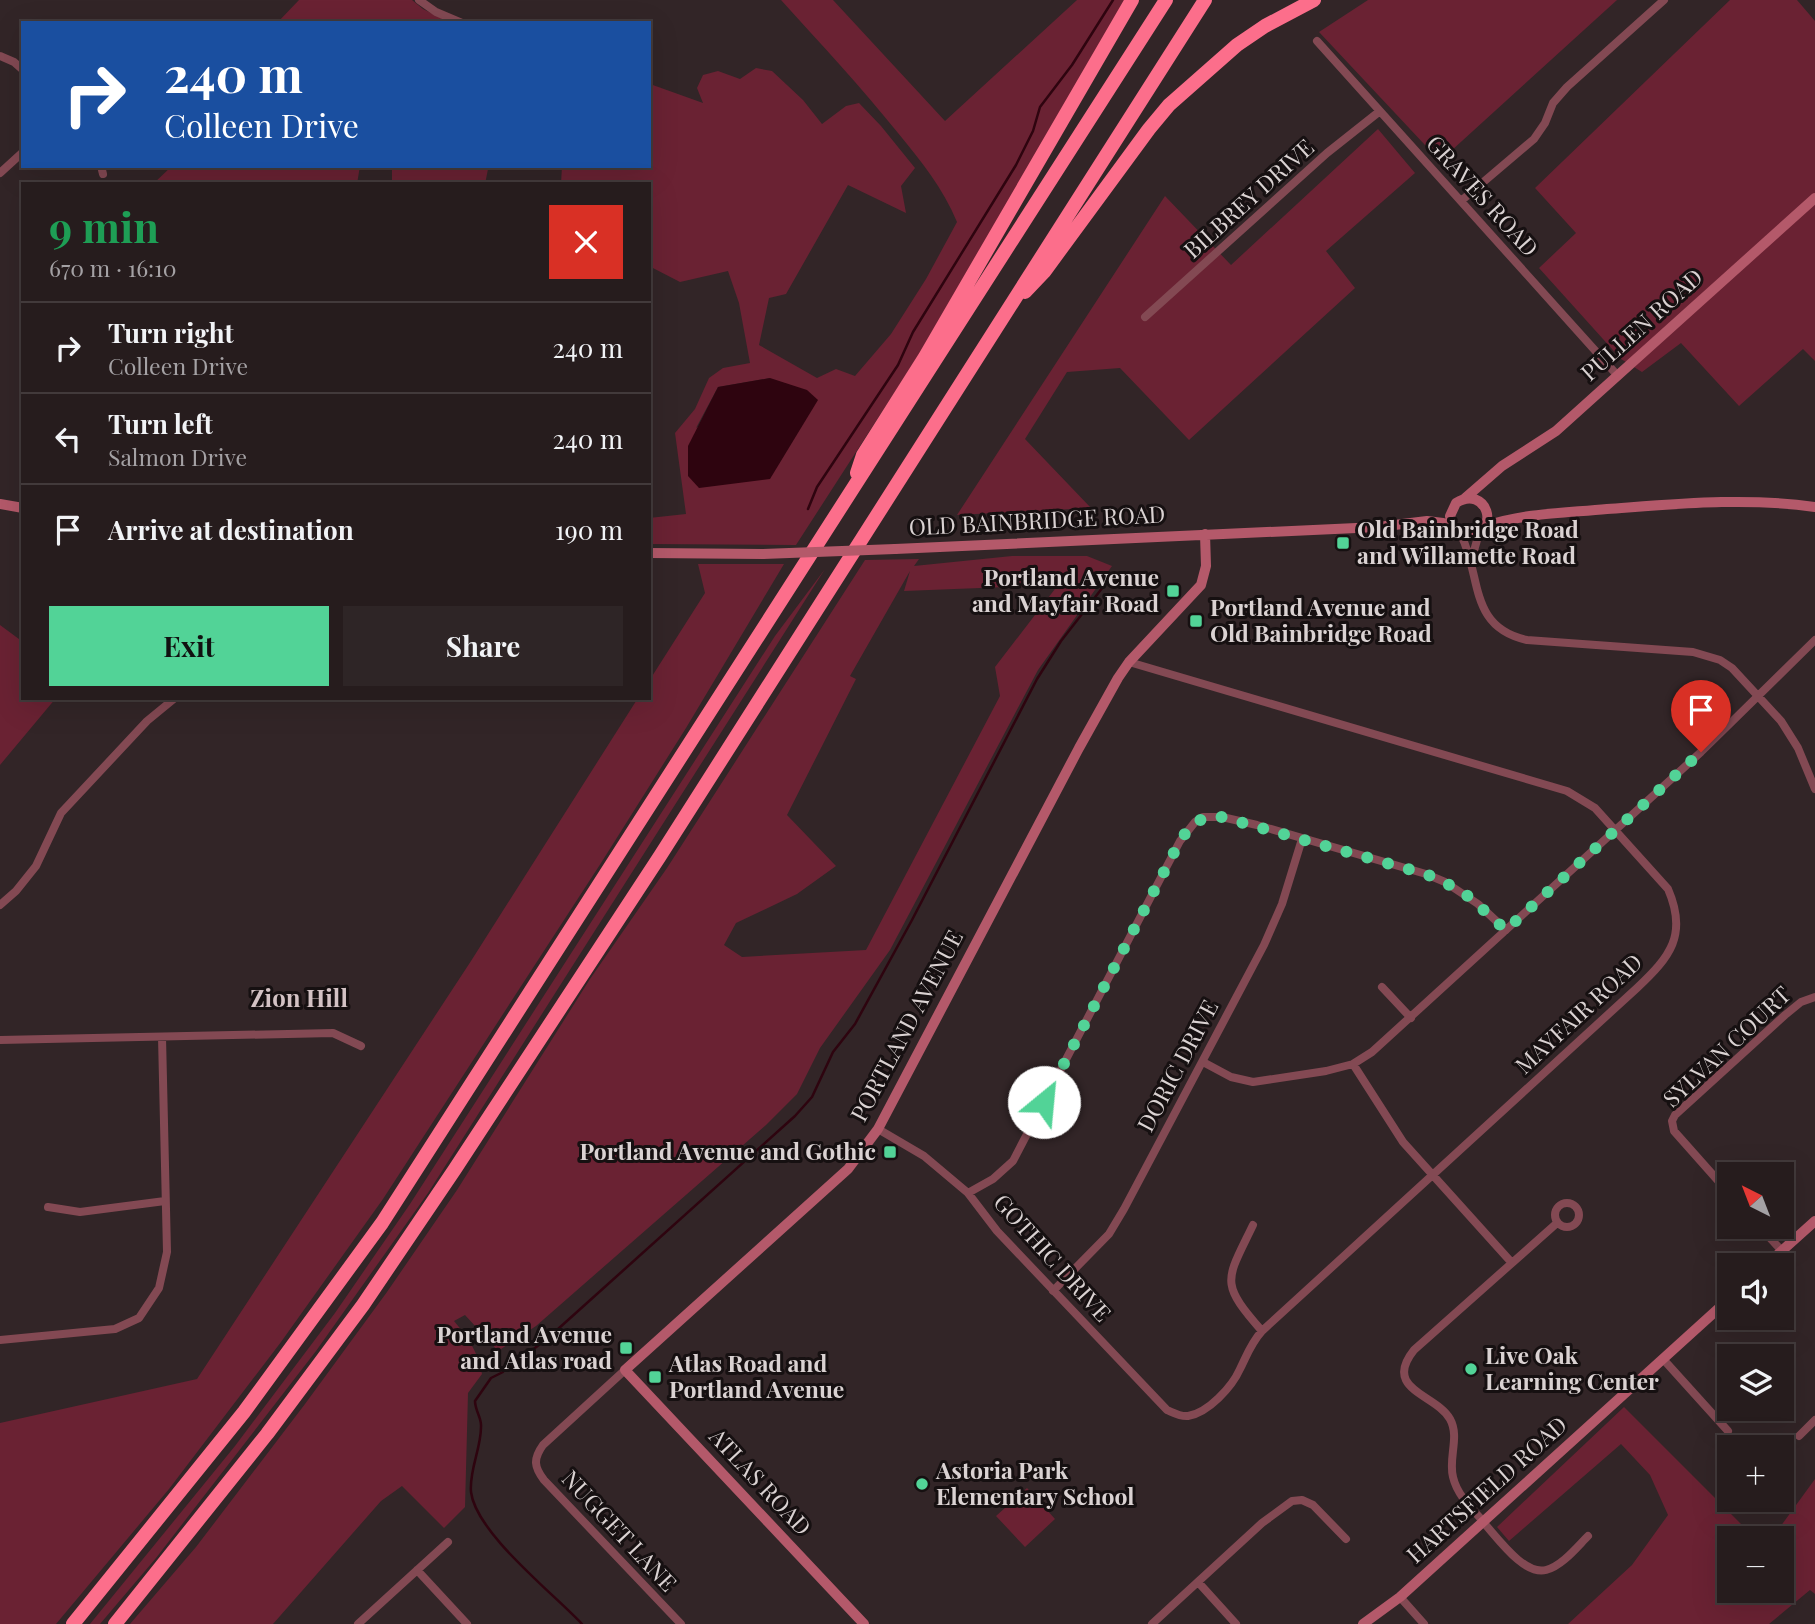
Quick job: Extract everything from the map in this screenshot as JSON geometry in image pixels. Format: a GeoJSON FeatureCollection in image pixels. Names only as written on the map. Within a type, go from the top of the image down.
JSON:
{"type":"FeatureCollection","features":[{"type":"Feature","properties":{"kind":"highway"},"geometry":{"type":"LineString","coordinates":[[855,482],[863,455],[932,345],[1132,0]]}},
{"type":"Feature","properties":{"kind":"highway"},"geometry":{"type":"LineString","coordinates":[[73,1624],[244,1412],[382,1223],[1166,0]]}},
{"type":"Feature","properties":{"kind":"highway"},"geometry":{"type":"LineString","coordinates":[[116,1624],[283,1412],[363,1305],[448,1181],[653,867],[1205,0]]}},
{"type":"Feature","properties":{"kind":"highway"},"geometry":{"type":"LineString","coordinates":[[1006,310],[1044,272],[1149,129],[1169,106],[1237,44],[1314,0]]}},
{"type":"Feature","properties":{"kind":"street"},"geometry":{"type":"LineString","coordinates":[[419,0],[436,12],[456,21]]}},
{"type":"Feature","properties":{"kind":"street"},"geometry":{"type":"LineString","coordinates":[[1461,201],[1534,139],[1545,123],[1553,103],[1567,87],[1664,0]]}},
{"type":"Feature","properties":{"kind":"street","name":"GRAVES ROAD"},"geometry":{"type":"LineString","coordinates":[[1317,41],[1618,376]]}},
{"type":"Feature","properties":{"kind":"street"},"geometry":{"type":"LineString","coordinates":[[0,56],[21,68]]}},
{"type":"Feature","properties":{"kind":"street","name":"BILBREY DRIVE"},"geometry":{"type":"LineString","coordinates":[[1145,317],[1327,153],[1380,111]]}},
{"type":"Feature","properties":{"kind":"street"},"geometry":{"type":"LineString","coordinates":[[0,173],[21,154]]}},
{"type":"Feature","properties":{"kind":"street","name":"PULLEN ROAD"},"geometry":{"type":"LineString","coordinates":[[1464,499],[1491,475],[1544,440],[1815,198]]}},
{"type":"Feature","properties":{"kind":"street"},"geometry":{"type":"LineString","coordinates":[[1472,558],[1488,518],[1484,506],[1484,485],[1491,475]]}},
{"type":"Feature","properties":{"kind":"street"},"geometry":{"type":"LineString","coordinates":[[1514,517],[1484,506],[1474,499],[1464,499],[1456,503],[1451,511],[1450,520],[1472,558],[1477,596],[1482,608],[1497,626],[1515,638],[1693,652],[1720,660],[1732,668],[1791,735],[1815,789]]}},
{"type":"Feature","properties":{"kind":"street"},"geometry":{"type":"LineString","coordinates":[[1458,532],[1467,536],[1514,517],[1701,503],[1772,503],[1815,507]]}},
{"type":"Feature","properties":{"kind":"street"},"geometry":{"type":"LineString","coordinates":[[0,504],[21,508]]}},
{"type":"Feature","properties":{"kind":"street","name":"OLD BAINBRIDGE ROAD"},"geometry":{"type":"LineString","coordinates":[[1427,521],[1451,511]]}},
{"type":"Feature","properties":{"kind":"street","name":"OLD BAINBRIDGE ROAD"},"geometry":{"type":"LineString","coordinates":[[651,553],[763,554],[895,549],[1378,527],[1427,521],[1443,523],[1458,532]]}},
{"type":"Feature","properties":{"kind":"street","name":"PORTLAND AVENUE"},"geometry":{"type":"LineString","coordinates":[[535,1460],[543,1445],[848,1169],[878,1129],[1079,748],[1129,662],[1201,585],[1206,566],[1205,534]]}},
{"type":"Feature","properties":{"kind":"street"},"geometry":{"type":"LineString","coordinates":[[1203,1062],[1231,1077],[1253,1082],[1326,1071],[1353,1064],[1372,1052],[1615,831],[1815,640]]}},
{"type":"Feature","properties":{"kind":"street","name":"MAYFAIR ROAD"},"geometry":{"type":"LineString","coordinates":[[1129,662],[1554,786],[1584,800],[1668,889],[1674,903],[1676,927],[1668,954],[1644,981],[1262,1331],[1254,1340],[1232,1383],[1205,1409],[1191,1416]]}},
{"type":"Feature","properties":{"kind":"street"},"geometry":{"type":"LineString","coordinates":[[0,905],[16,891],[36,866],[61,813],[147,721],[173,700]]}},
{"type":"Feature","properties":{"kind":"street"},"geometry":{"type":"LineString","coordinates":[[968,1193],[993,1179],[1013,1161],[1180,841],[1195,822],[1210,816],[1222,817],[1426,874],[1445,882],[1478,904],[1506,930]]}},
{"type":"Feature","properties":{"kind":"street","name":"DORIC DRIVE"},"geometry":{"type":"LineString","coordinates":[[1054,1292],[1109,1234],[1203,1062],[1277,914],[1302,839]]}},
{"type":"Feature","properties":{"kind":"street"},"geometry":{"type":"LineString","coordinates":[[1382,987],[1411,1018]]}},
{"type":"Feature","properties":{"kind":"street","name":"SYLVAN COURT"},"geometry":{"type":"LineString","coordinates":[[1717,1180],[1674,1131],[1672,1121],[1675,1115],[1785,1015],[1801,1002],[1815,998]]}},
{"type":"Feature","properties":{"kind":"street"},"geometry":{"type":"LineString","coordinates":[[0,1040],[333,1033],[360,1046]]}},
{"type":"Feature","properties":{"kind":"street"},"geometry":{"type":"LineString","coordinates":[[0,1340],[114,1329],[139,1318],[159,1288],[167,1252],[162,1037]]}},
{"type":"Feature","properties":{"kind":"street"},"geometry":{"type":"LineString","coordinates":[[1353,1064],[1403,1142],[1512,1264]]}},
{"type":"Feature","properties":{"kind":"street","name":"GOTHIC DRIVE"},"geometry":{"type":"LineString","coordinates":[[878,1129],[924,1156],[953,1178],[997,1231],[1167,1410],[1191,1416]]}},
{"type":"Feature","properties":{"kind":"street"},"geometry":{"type":"LineString","coordinates":[[48,1207],[80,1212],[166,1201]]}},
{"type":"Feature","properties":{"kind":"street"},"geometry":{"type":"LineString","coordinates":[[1780,1253],[1815,1221]]}},
{"type":"Feature","properties":{"kind":"street"},"geometry":{"type":"LineString","coordinates":[[1557,1223],[1414,1350],[1405,1369],[1410,1388],[1438,1404],[1451,1420],[1454,1429],[1452,1464],[1456,1486],[1466,1502],[1522,1564],[1539,1571],[1552,1567],[1588,1536]]}},
{"type":"Feature","properties":{"kind":"street"},"geometry":{"type":"LineString","coordinates":[[1253,1225],[1234,1265],[1231,1287],[1240,1307],[1262,1331]]}},
{"type":"Feature","properties":{"kind":"street"},"geometry":{"type":"LineString","coordinates":[[1771,1239],[1782,1251]]}},
{"type":"Feature","properties":{"kind":"street","name":"HARTSFIELD ROAD"},"geometry":{"type":"LineString","coordinates":[[1363,1624],[1400,1597],[1717,1310]]}},
{"type":"Feature","properties":{"kind":"street"},"geometry":{"type":"LineString","coordinates":[[1663,1359],[1728,1431]]}},
{"type":"Feature","properties":{"kind":"street","name":"ATLAS ROAD"},"geometry":{"type":"LineString","coordinates":[[625,1370],[864,1624]]}},
{"type":"Feature","properties":{"kind":"street"},"geometry":{"type":"LineString","coordinates":[[1799,1436],[1815,1420]]}},
{"type":"Feature","properties":{"kind":"street","name":"NUGGET LANE"},"geometry":{"type":"LineString","coordinates":[[535,1460],[538,1472],[544,1479],[681,1624]]}},
{"type":"Feature","properties":{"kind":"street"},"geometry":{"type":"LineString","coordinates":[[1152,1624],[1262,1523],[1296,1500],[1313,1505],[1346,1538]]}},
{"type":"Feature","properties":{"kind":"street"},"geometry":{"type":"LineString","coordinates":[[358,1624],[448,1542]]}},
{"type":"Feature","properties":{"kind":"street"},"geometry":{"type":"LineString","coordinates":[[417,1570],[467,1624]]}},
{"type":"Feature","properties":{"kind":"street"},"geometry":{"type":"LineString","coordinates":[[1198,1582],[1236,1624]]}},
{"type":"Feature","properties":{"kind":"street"},"geometry":{"type":"LineString","coordinates":[[1400,1597],[1424,1624]]}},
{"type":"Feature","properties":{"kind":"shaded area"},"geometry":{"type":"Polygon","coordinates":[[[299,0],[412,0],[447,21],[279,21],[299,0]]]}},
{"type":"Feature","properties":{"kind":"shaded area"},"geometry":{"type":"Polygon","coordinates":[[[781,0],[833,0],[945,121],[1077,0],[1128,0],[958,294],[796,545],[651,544],[651,518],[686,514],[675,433],[695,409],[709,378],[723,368],[750,363],[739,303],[728,271],[680,282],[651,267],[651,182],[561,182],[562,168],[651,168],[651,84],[703,103],[697,88],[703,75],[718,71],[740,79],[756,68],[772,71],[803,100],[822,124],[846,106],[859,103],[915,168],[901,186],[906,213],[848,185],[786,294],[769,298],[759,345],[817,378],[836,369],[855,376],[891,334],[926,279],[957,222],[938,186],[870,99],[781,0]],[[770,378],[718,387],[696,428],[770,378]]]}},
{"type":"Feature","properties":{"kind":"shaded area"},"geometry":{"type":"Polygon","coordinates":[[[1368,0],[1617,0],[1440,161],[1319,32],[1368,0]]]}},
{"type":"Feature","properties":{"kind":"shaded area"},"geometry":{"type":"Polygon","coordinates":[[[1730,0],[1797,0],[1815,21],[1815,361],[1803,349],[1739,406],[1681,343],[1642,372],[1621,359],[1539,268],[1576,233],[1535,188],[1730,0]]]}},
{"type":"Feature","properties":{"kind":"shaded area"},"geometry":{"type":"Polygon","coordinates":[[[1378,129],[1415,173],[1326,251],[1355,288],[1189,440],[1120,368],[1067,372],[1025,439],[1091,508],[957,515],[1165,196],[1231,265],[1378,129]]]}},
{"type":"Feature","properties":{"kind":"shaded area"},"geometry":{"type":"Polygon","coordinates":[[[170,168],[360,168],[357,182],[155,182],[170,168]]]}},
{"type":"Feature","properties":{"kind":"shaded area"},"geometry":{"type":"Polygon","coordinates":[[[392,168],[488,169],[485,182],[392,182],[392,168]]]}},
{"type":"Feature","properties":{"kind":"shaded area"},"geometry":{"type":"Polygon","coordinates":[[[770,378],[807,390],[818,400],[770,479],[699,488],[688,476],[688,446],[718,387],[770,378]]]}},
{"type":"Feature","properties":{"kind":"shaded area"},"geometry":{"type":"Polygon","coordinates":[[[1012,556],[1087,556],[1112,566],[1038,670],[890,950],[820,1048],[797,1094],[766,1125],[536,1326],[498,1351],[465,1315],[454,1321],[472,1346],[482,1374],[468,1393],[465,1507],[444,1528],[402,1486],[381,1501],[273,1624],[130,1624],[196,1547],[387,1292],[457,1190],[590,979],[667,868],[865,560],[919,559],[914,566],[1012,556]],[[910,571],[850,676],[856,679],[787,815],[836,866],[797,894],[736,923],[724,945],[742,957],[866,950],[1000,696],[995,667],[1058,585],[904,591],[910,571]]]}},
{"type":"Feature","properties":{"kind":"shaded area"},"geometry":{"type":"Polygon","coordinates":[[[698,564],[784,564],[601,863],[383,1199],[281,1342],[169,1489],[56,1624],[0,1624],[0,1423],[197,1379],[471,961],[637,700],[651,700],[651,678],[705,593],[698,564]]]}},
{"type":"Feature","properties":{"kind":"shaded area"},"geometry":{"type":"Polygon","coordinates":[[[825,569],[428,1193],[316,1351],[156,1558],[100,1624],[90,1624],[235,1446],[335,1313],[410,1204],[775,636],[825,569]]]}},
{"type":"Feature","properties":{"kind":"shaded area"},"geometry":{"type":"Polygon","coordinates":[[[0,625],[21,641],[21,700],[54,700],[0,765],[0,625]]]}},
{"type":"Feature","properties":{"kind":"shaded area"},"geometry":{"type":"Polygon","coordinates":[[[1624,1407],[1717,1500],[1717,1512],[1729,1512],[1743,1526],[1717,1526],[1717,1603],[1794,1603],[1794,1526],[1781,1526],[1791,1512],[1794,1512],[1794,1508],[1815,1479],[1815,1594],[1810,1590],[1769,1624],[1568,1624],[1632,1565],[1668,1515],[1650,1475],[1621,1444],[1509,1541],[1497,1527],[1624,1407]]]}},
{"type":"Feature","properties":{"kind":"shaded area"},"geometry":{"type":"Polygon","coordinates":[[[1027,1488],[1055,1519],[1025,1547],[996,1516],[1027,1488]]]}},
{"type":"Feature","properties":{"kind":"waterway"},"geometry":{"type":"LineString","coordinates":[[808,509],[817,487],[898,365],[913,332],[1016,165],[1033,131],[1040,107],[1072,65],[1113,0]]}},
{"type":"Feature","properties":{"kind":"waterway"},"geometry":{"type":"LineString","coordinates":[[510,1367],[548,1338],[795,1116],[812,1097],[833,1052],[855,1024],[912,920],[1037,679],[1061,641],[1103,587]]}},
{"type":"Feature","properties":{"kind":"waterway"},"geometry":{"type":"LineString","coordinates":[[503,1372],[491,1378],[475,1401],[481,1424],[471,1484],[476,1508],[501,1544],[582,1624]]}},
{"type":"Feature","properties":{"kind":"place","name":"Old Bainbridge Road and Willamette Road"},"geometry":{"type":"Point","coordinates":[1343,543]}},
{"type":"Feature","properties":{"kind":"place","name":"Portland Avenue and Mayfair Road"},"geometry":{"type":"Point","coordinates":[1173,591]}},
{"type":"Feature","properties":{"kind":"place","name":"Portland Avenue and Old Bainbridge Road"},"geometry":{"type":"Point","coordinates":[1196,621]}},
{"type":"Feature","properties":{"kind":"place","name":"Portland Avenue and Gothic"},"geometry":{"type":"Point","coordinates":[890,1152]}},
{"type":"Feature","properties":{"kind":"place","name":"Portland Avenue and Atlas road"},"geometry":{"type":"Point","coordinates":[626,1348]}},
{"type":"Feature","properties":{"kind":"place","name":"Live Oak Learning Center"},"geometry":{"type":"Point","coordinates":[1471,1369]}},
{"type":"Feature","properties":{"kind":"place","name":"Atlas Road and Portland Avenue"},"geometry":{"type":"Point","coordinates":[655,1377]}},
{"type":"Feature","properties":{"kind":"place","name":"Astoria Park Elementary School"},"geometry":{"type":"Point","coordinates":[922,1484]}},
{"type":"Feature","properties":{"kind":"district","name":"Zion Hill"},"geometry":{"type":"Point","coordinates":[299,999]}},
{"type":"Feature","properties":{"kind":"route"},"geometry":{"type":"LineString","coordinates":[[1044,1102],[1180,841],[1187,830],[1203,817],[1222,817],[1257,825],[1426,874],[1462,891],[1506,930],[1701,752]]}}]}
